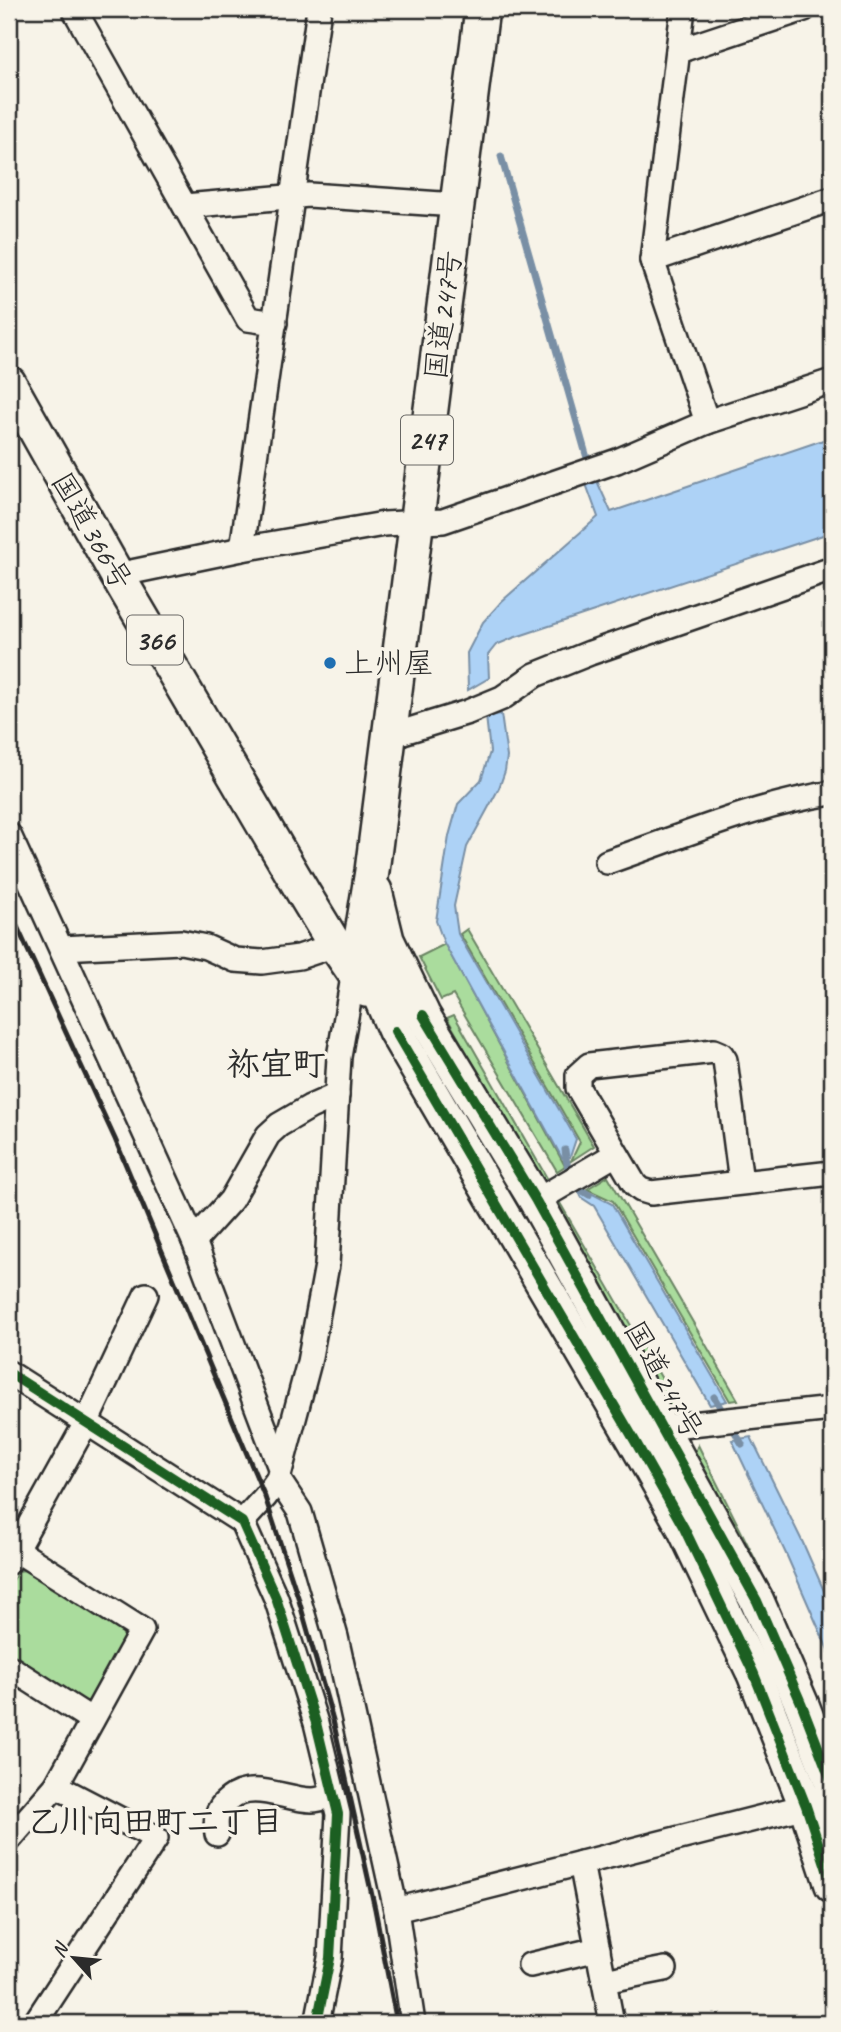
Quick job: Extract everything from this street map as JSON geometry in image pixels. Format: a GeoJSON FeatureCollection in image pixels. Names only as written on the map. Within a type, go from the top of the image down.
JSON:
{"type":"FeatureCollection","features":[{"type":"Feature","properties":{"kind":"highway","name":"国道247号"},"geometry":{"type":"LineString","coordinates":[[348,942],[372,871],[482,9]]}},
{"type":"Feature","properties":{"kind":"highway","name":"国道366号"},"geometry":{"type":"LineString","coordinates":[[9,383],[117,575],[304,894],[348,942],[409,1023]]}},
{"type":"Feature","properties":{"kind":"highway","name":"国道247号"},"geometry":{"type":"LineString","coordinates":[[372,871],[376,900],[409,1023],[649,1434],[757,1601],[832,1783]]}},
{"type":"Feature","properties":{"kind":"highway","name":"国道366号"},"geometry":{"type":"LineString","coordinates":[[348,942],[354,973],[409,1023]]}},
{"type":"Feature","properties":{"kind":"highway","name":"国道247号"},"geometry":{"type":"LineString","coordinates":[[409,1023],[536,1200],[649,1434],[684,1528],[819,1801],[832,1885]]}},
{"type":"Feature","properties":{"kind":"street"},"geometry":{"type":"LineString","coordinates":[[74,9],[248,319],[275,323]]}},
{"type":"Feature","properties":{"kind":"street"},"geometry":{"type":"LineString","coordinates":[[242,549],[319,9]]}},
{"type":"Feature","properties":{"kind":"street"},"geometry":{"type":"LineString","coordinates":[[683,9],[652,260],[707,422]]}},
{"type":"Feature","properties":{"kind":"street"},"geometry":{"type":"LineString","coordinates":[[678,51],[804,9]]}},
{"type":"Feature","properties":{"kind":"street"},"geometry":{"type":"LineString","coordinates":[[185,206],[309,195],[456,205]]}},
{"type":"Feature","properties":{"kind":"street"},"geometry":{"type":"LineString","coordinates":[[652,260],[832,199]]}},
{"type":"Feature","properties":{"kind":"street"},"geometry":{"type":"LineString","coordinates":[[117,575],[384,524],[443,521],[617,461],[707,422],[832,382]]}},
{"type":"Feature","properties":{"kind":"street"},"geometry":{"type":"LineString","coordinates":[[390,736],[468,712],[502,698],[535,675],[590,653],[832,569]]}},
{"type":"Feature","properties":{"kind":"street"},"geometry":{"type":"LineString","coordinates":[[607,862],[743,815],[808,796],[832,793]]}},
{"type":"Feature","properties":{"kind":"street"},"geometry":{"type":"LineString","coordinates":[[9,835],[194,1241],[279,1473],[300,1512],[337,1637],[396,1910],[413,2023]]}},
{"type":"Feature","properties":{"kind":"street"},"geometry":{"type":"LineString","coordinates":[[62,948],[181,943],[206,947],[235,960],[262,962],[299,957],[348,942]]}},
{"type":"Feature","properties":{"kind":"street"},"geometry":{"type":"LineString","coordinates":[[242,1522],[265,1497],[279,1473],[309,1362],[327,1265],[339,1057],[354,973]]}},
{"type":"Feature","properties":{"kind":"street"},"geometry":{"type":"LineString","coordinates":[[741,1182],[725,1060],[721,1054],[714,1051],[589,1065],[578,1075],[578,1088],[635,1185],[641,1190],[651,1193],[832,1172]]}},
{"type":"Feature","properties":{"kind":"street"},"geometry":{"type":"LineString","coordinates":[[194,1241],[230,1200],[268,1135],[279,1125],[310,1107],[337,1095]]}},
{"type":"Feature","properties":{"kind":"street"},"geometry":{"type":"LineString","coordinates":[[536,1200],[616,1154]]}},
{"type":"Feature","properties":{"kind":"street"},"geometry":{"type":"LineString","coordinates":[[9,1840],[56,1786],[142,1630],[12,1556],[86,1423],[146,1295]]}},
{"type":"Feature","properties":{"kind":"street"},"geometry":{"type":"LineString","coordinates":[[12,1377],[242,1522],[276,1598],[316,1723],[338,1814],[330,1958],[317,2023]]}},
{"type":"Feature","properties":{"kind":"street"},"geometry":{"type":"LineString","coordinates":[[649,1434],[706,1423],[832,1409]]}},
{"type":"Feature","properties":{"kind":"street"},"geometry":{"type":"LineString","coordinates":[[9,1667],[92,1720]]}},
{"type":"Feature","properties":{"kind":"street"},"geometry":{"type":"LineString","coordinates":[[35,2023],[156,1838],[56,1786]]}},
{"type":"Feature","properties":{"kind":"street"},"geometry":{"type":"LineString","coordinates":[[217,1834],[217,1814],[221,1806],[235,1794],[270,1791],[312,1800],[334,1795]]}},
{"type":"Feature","properties":{"kind":"street"},"geometry":{"type":"LineString","coordinates":[[396,1910],[819,1801]]}},
{"type":"Feature","properties":{"kind":"street"},"geometry":{"type":"LineString","coordinates":[[581,1863],[612,2023]]}},
{"type":"Feature","properties":{"kind":"street"},"geometry":{"type":"LineString","coordinates":[[530,1965],[598,1949]]}},
{"type":"Feature","properties":{"kind":"street"},"geometry":{"type":"LineString","coordinates":[[604,1981],[665,1969]]}},
{"type":"Feature","properties":{"kind":"green space"},"geometry":{"type":"Polygon","coordinates":[[[467,929],[594,1146],[571,1161],[580,1142],[460,934],[467,929]]]}},
{"type":"Feature","properties":{"kind":"green space"},"geometry":{"type":"Polygon","coordinates":[[[445,944],[565,1166],[557,1171],[453,995],[441,1000],[419,957],[445,944]]]}},
{"type":"Feature","properties":{"kind":"green space"},"geometry":{"type":"Polygon","coordinates":[[[454,1015],[547,1178],[540,1181],[447,1018],[454,1015]]]}},
{"type":"Feature","properties":{"kind":"green space"},"geometry":{"type":"Polygon","coordinates":[[[608,1176],[738,1400],[730,1401],[613,1201],[587,1189],[608,1176]]]}},
{"type":"Feature","properties":{"kind":"green space"},"geometry":{"type":"Polygon","coordinates":[[[560,1203],[680,1410],[669,1406],[559,1218],[560,1203]]]}},
{"type":"Feature","properties":{"kind":"green space"},"geometry":{"type":"Polygon","coordinates":[[[698,1445],[775,1599],[832,1733],[832,1750],[770,1604],[695,1452],[698,1445]]]}},
{"type":"Feature","properties":{"kind":"green space"},"geometry":{"type":"Polygon","coordinates":[[[26,1570],[122,1629],[124,1639],[91,1700],[82,1703],[9,1656],[9,1587],[18,1571],[26,1570]]]}},
{"type":"Feature","properties":{"kind":"water"},"geometry":{"type":"Polygon","coordinates":[[[832,437],[832,532],[496,645],[488,655],[489,678],[468,690],[467,653],[483,622],[502,601],[598,517],[586,484],[597,481],[611,512],[832,437]]]}},
{"type":"Feature","properties":{"kind":"water"},"geometry":{"type":"Polygon","coordinates":[[[501,714],[507,757],[505,771],[499,788],[467,847],[454,906],[458,934],[576,1139],[570,1157],[562,1158],[444,943],[436,921],[449,836],[458,804],[481,780],[490,752],[486,716],[501,714]]]}},
{"type":"Feature","properties":{"kind":"water"},"geometry":{"type":"Polygon","coordinates":[[[585,1190],[612,1204],[727,1401],[710,1405],[594,1206],[582,1198],[579,1192],[585,1190]]]}},
{"type":"Feature","properties":{"kind":"water"},"geometry":{"type":"Polygon","coordinates":[[[751,1437],[832,1609],[832,1659],[732,1440],[751,1437]]]}},
{"type":"Feature","properties":{"kind":"waterway"},"geometry":{"type":"LineString","coordinates":[[501,156],[589,465]]}},
{"type":"Feature","properties":{"kind":"waterway"},"geometry":{"type":"LineString","coordinates":[[565,1150],[571,1176],[578,1187],[589,1195]]}},
{"type":"Feature","properties":{"kind":"waterway"},"geometry":{"type":"LineString","coordinates":[[714,1397],[742,1444]]}},
{"type":"Feature","properties":{"kind":"railway"},"geometry":{"type":"LineString","coordinates":[[9,909],[115,1139],[265,1497],[298,1597],[333,1720],[397,2023]]}},
{"type":"Feature","properties":{"kind":"cycle path"},"geometry":{"type":"LineString","coordinates":[[423,1015],[536,1201],[757,1601],[832,1783]]}},
{"type":"Feature","properties":{"kind":"cycle path"},"geometry":{"type":"LineString","coordinates":[[395,1031],[684,1528],[754,1674],[806,1806],[832,1885]]}},
{"type":"Feature","properties":{"kind":"cycle path"},"geometry":{"type":"LineString","coordinates":[[9,1373],[242,1522],[276,1598],[316,1723],[338,1814],[330,1958],[317,2023]]}},
{"type":"Feature","properties":{"kind":"place","name":"上州屋"},"geometry":{"type":"Point","coordinates":[330,663]}},
{"type":"Feature","properties":{"kind":"district","name":"祢宜町"},"geometry":{"type":"Point","coordinates":[276,1064]}},
{"type":"Feature","properties":{"kind":"district","name":"乙川向田町二丁目"},"geometry":{"type":"Point","coordinates":[155,1821]}}]}
